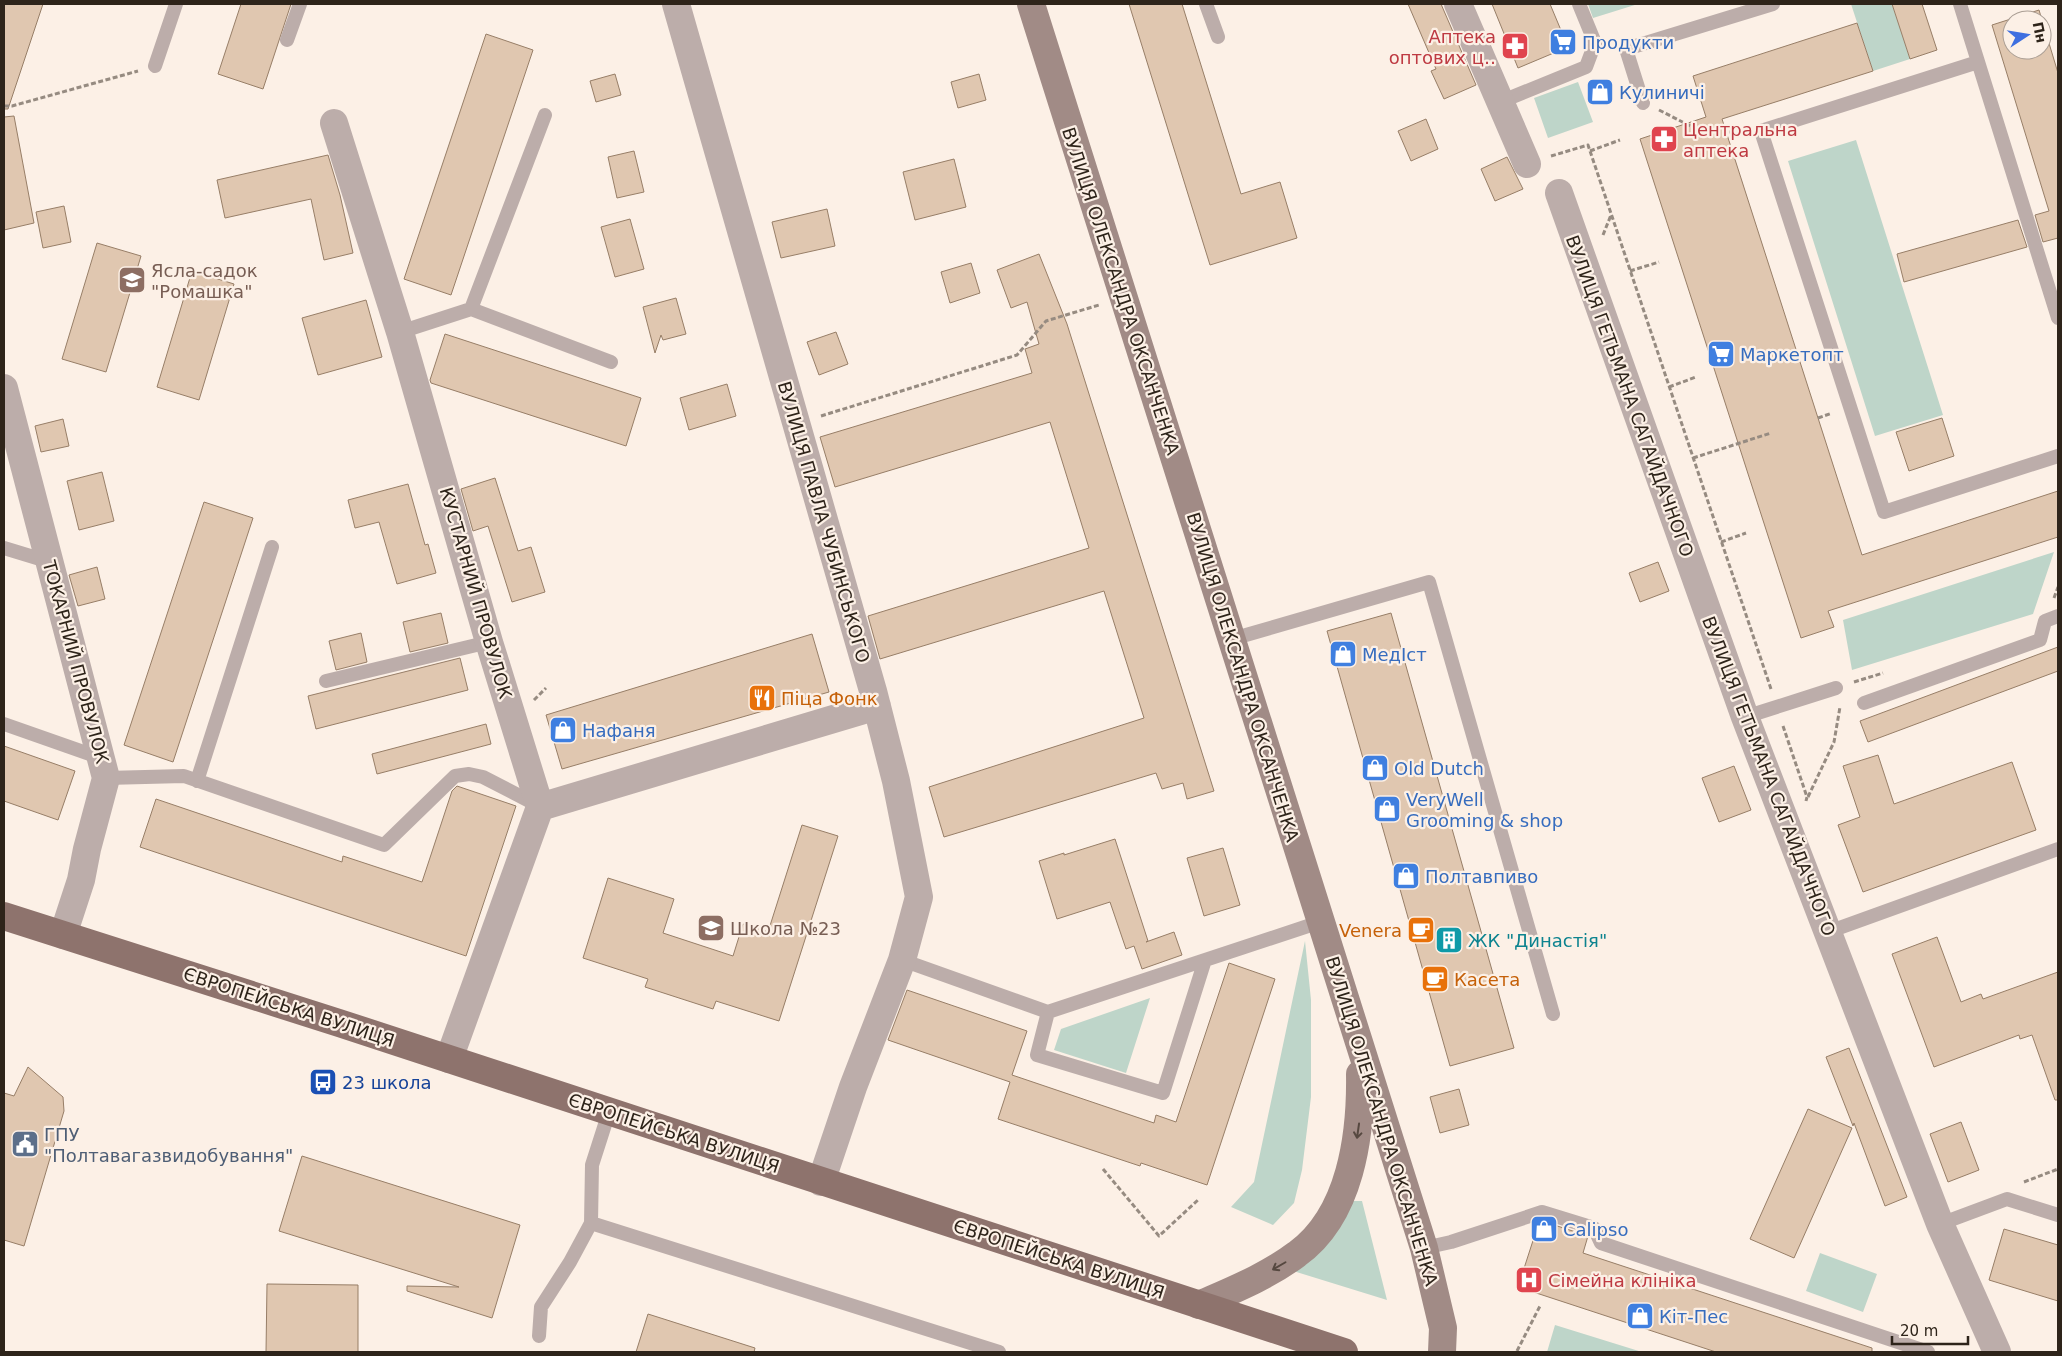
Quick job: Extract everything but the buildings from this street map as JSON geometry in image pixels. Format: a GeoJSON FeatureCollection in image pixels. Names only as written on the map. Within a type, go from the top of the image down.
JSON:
{"type":"FeatureCollection","features":[{"type":"Feature","properties":{"kind":"main road","name":"ВУЛИЦЯ ОЛЕКСАНДРА ОКСАНЧЕНКА"},"geometry":{"type":"LineString","coordinates":[[1031,4],[1424,1248],[1443,1328],[1442,1352]]}},
{"type":"Feature","properties":{"kind":"main road","name":"ЄВРОПЕЙСЬКА ВУЛИЦЯ"},"geometry":{"type":"LineString","coordinates":[[4,916],[449,1059],[1344,1352]]}},
{"type":"Feature","properties":{"kind":"main road"},"geometry":{"type":"LineString","coordinates":[[1199,1305],[1256,1279],[1291,1258],[1314,1239],[1331,1215],[1347,1178],[1358,1134],[1360,1047]]}},
{"type":"Feature","properties":{"kind":"street","name":"ВУЛИЦЯ ПАВЛА ЧУБИНСЬКОГО"},"geometry":{"type":"LineString","coordinates":[[676,4],[876,706],[896,780],[919,898],[902,960],[853,1087],[821,1182]]}},
{"type":"Feature","properties":{"kind":"street"},"geometry":{"type":"LineString","coordinates":[[1458,4],[1527,164]]}},
{"type":"Feature","properties":{"kind":"street","name":"КУСТАРНИЙ ПРОВУЛОК"},"geometry":{"type":"LineString","coordinates":[[334,122],[400,332],[489,642],[540,807]]}},
{"type":"Feature","properties":{"kind":"street","name":"ВУЛИЦЯ ГЕТЬМАНА САГАЙДАЧНОГО"},"geometry":{"type":"LineString","coordinates":[[1559,193],[1745,717],[1940,1224],[1997,1352]]}},
{"type":"Feature","properties":{"kind":"street","name":"ТОКАРНИЙ ПРОВУЛОК"},"geometry":{"type":"LineString","coordinates":[[4,388],[104,768],[81,880],[63,935]]}},
{"type":"Feature","properties":{"kind":"street"},"geometry":{"type":"LineString","coordinates":[[449,1059],[540,807],[876,706]]}},
{"type":"Feature","properties":{"kind":"lane"},"geometry":{"type":"LineString","coordinates":[[155,66],[176,4]]}},
{"type":"Feature","properties":{"kind":"lane"},"geometry":{"type":"LineString","coordinates":[[287,40],[300,4]]}},
{"type":"Feature","properties":{"kind":"lane"},"geometry":{"type":"LineString","coordinates":[[1206,4],[1218,37]]}},
{"type":"Feature","properties":{"kind":"lane"},"geometry":{"type":"LineString","coordinates":[[1500,102],[1586,67],[1595,43],[1579,4]]}},
{"type":"Feature","properties":{"kind":"lane"},"geometry":{"type":"LineString","coordinates":[[1643,103],[1626,49],[1773,4]]}},
{"type":"Feature","properties":{"kind":"lane"},"geometry":{"type":"LineString","coordinates":[[1960,4],[2058,318]]}},
{"type":"Feature","properties":{"kind":"lane"},"geometry":{"type":"LineString","coordinates":[[1978,62],[1761,131],[1884,512],[2058,456]]}},
{"type":"Feature","properties":{"kind":"lane"},"geometry":{"type":"LineString","coordinates":[[471,309],[545,115]]}},
{"type":"Feature","properties":{"kind":"lane"},"geometry":{"type":"LineString","coordinates":[[400,332],[471,309],[611,362]]}},
{"type":"Feature","properties":{"kind":"lane"},"geometry":{"type":"LineString","coordinates":[[198,781],[272,546]]}},
{"type":"Feature","properties":{"kind":"lane"},"geometry":{"type":"LineString","coordinates":[[4,548],[50,562]]}},
{"type":"Feature","properties":{"kind":"lane"},"geometry":{"type":"LineString","coordinates":[[1232,639],[1429,582],[1553,1014]]}},
{"type":"Feature","properties":{"kind":"lane"},"geometry":{"type":"LineString","coordinates":[[1864,703],[2040,640],[2044,621],[2058,616]]}},
{"type":"Feature","properties":{"kind":"lane"},"geometry":{"type":"LineString","coordinates":[[326,682],[489,642]]}},
{"type":"Feature","properties":{"kind":"lane"},"geometry":{"type":"LineString","coordinates":[[1745,717],[1836,688]]}},
{"type":"Feature","properties":{"kind":"lane"},"geometry":{"type":"LineString","coordinates":[[4,724],[104,768],[184,776],[384,845],[455,776],[469,774],[483,777],[540,807]]}},
{"type":"Feature","properties":{"kind":"lane"},"geometry":{"type":"LineString","coordinates":[[1828,932],[2058,849]]}},
{"type":"Feature","properties":{"kind":"lane"},"geometry":{"type":"LineString","coordinates":[[902,960],[1048,1012],[1320,922]]}},
{"type":"Feature","properties":{"kind":"lane"},"geometry":{"type":"LineString","coordinates":[[1048,1012],[1037,1055],[1163,1093],[1205,960]]}},
{"type":"Feature","properties":{"kind":"lane"},"geometry":{"type":"LineString","coordinates":[[539,1336],[541,1307],[570,1262],[591,1224],[592,1164],[609,1112]]}},
{"type":"Feature","properties":{"kind":"lane"},"geometry":{"type":"LineString","coordinates":[[1940,1224],[2007,1200],[2058,1215]]}},
{"type":"Feature","properties":{"kind":"lane"},"geometry":{"type":"LineString","coordinates":[[1424,1248],[1451,1242],[1542,1212],[1594,1228],[1601,1242],[1928,1352]]}},
{"type":"Feature","properties":{"kind":"lane"},"geometry":{"type":"LineString","coordinates":[[591,1224],[999,1352]]}},
{"type":"Feature","properties":{"kind":"path"},"geometry":{"type":"LineString","coordinates":[[4,106],[12,106],[155,66]]}},
{"type":"Feature","properties":{"kind":"path"},"geometry":{"type":"LineString","coordinates":[[1643,103],[1702,132],[1711,132]]}},
{"type":"Feature","properties":{"kind":"path"},"geometry":{"type":"LineString","coordinates":[[1590,151],[1620,140]]}},
{"type":"Feature","properties":{"kind":"path"},"geometry":{"type":"LineString","coordinates":[[1527,164],[1588,144],[1807,798]]}},
{"type":"Feature","properties":{"kind":"path"},"geometry":{"type":"LineString","coordinates":[[1630,271],[1659,262]]}},
{"type":"Feature","properties":{"kind":"path"},"geometry":{"type":"LineString","coordinates":[[796,424],[1017,355],[1046,321],[1102,304]]}},
{"type":"Feature","properties":{"kind":"path"},"geometry":{"type":"LineString","coordinates":[[1669,387],[1696,378]]}},
{"type":"Feature","properties":{"kind":"path"},"geometry":{"type":"LineString","coordinates":[[1693,458],[1771,433]]}},
{"type":"Feature","properties":{"kind":"path"},"geometry":{"type":"LineString","coordinates":[[1721,542],[1746,533]]}},
{"type":"Feature","properties":{"kind":"path"},"geometry":{"type":"LineString","coordinates":[[1804,806],[1834,742],[1841,704]]}},
{"type":"Feature","properties":{"kind":"path"},"geometry":{"type":"LineString","coordinates":[[1103,1169],[1159,1236],[1198,1200]]}},
{"type":"Feature","properties":{"kind":"path"},"geometry":{"type":"LineString","coordinates":[[1517,1352],[1540,1306]]}},
{"type":"Feature","properties":{"kind":"green space"},"geometry":{"type":"Polygon","coordinates":[[[1588,4],[1638,4],[1593,18],[1588,4]]]}},
{"type":"Feature","properties":{"kind":"green space"},"geometry":{"type":"Polygon","coordinates":[[[1851,4],[1892,4],[1910,59],[1873,71],[1851,4]]]}},
{"type":"Feature","properties":{"kind":"green space"},"geometry":{"type":"Polygon","coordinates":[[[1578,82],[1593,122],[1548,138],[1534,98],[1578,82]]]}},
{"type":"Feature","properties":{"kind":"green space"},"geometry":{"type":"Polygon","coordinates":[[[1856,140],[1943,415],[1875,436],[1788,161],[1856,140]]]}},
{"type":"Feature","properties":{"kind":"green space"},"geometry":{"type":"Polygon","coordinates":[[[2054,552],[2033,614],[1852,670],[1843,620],[2054,552]]]}},
{"type":"Feature","properties":{"kind":"green space"},"geometry":{"type":"Polygon","coordinates":[[[1305,941],[1311,1000],[1311,1097],[1302,1170],[1294,1203],[1273,1225],[1231,1207],[1254,1182],[1305,941]]]}},
{"type":"Feature","properties":{"kind":"green space"},"geometry":{"type":"Polygon","coordinates":[[[1150,998],[1126,1073],[1054,1050],[1061,1029],[1150,998]]]}},
{"type":"Feature","properties":{"kind":"green space"},"geometry":{"type":"Polygon","coordinates":[[[1353,1201],[1362,1201],[1387,1300],[1290,1270],[1353,1201]]]}},
{"type":"Feature","properties":{"kind":"green space"},"geometry":{"type":"Polygon","coordinates":[[[1820,1253],[1877,1274],[1863,1312],[1806,1291],[1820,1253]]]}},
{"type":"Feature","properties":{"kind":"green space"},"geometry":{"type":"Polygon","coordinates":[[[1555,1325],[1642,1352],[1547,1352],[1555,1325]]]}},
{"type":"Feature","properties":{"kind":"place","name":"Продукти"},"geometry":{"type":"Point","coordinates":[1563,42]}},
{"type":"Feature","properties":{"kind":"place","name":"Аптека оптових ц‥"},"geometry":{"type":"Point","coordinates":[1515,46]}},
{"type":"Feature","properties":{"kind":"place","name":"Кулиничі"},"geometry":{"type":"Point","coordinates":[1600,92]}},
{"type":"Feature","properties":{"kind":"place","name":"Центральна аптека"},"geometry":{"type":"Point","coordinates":[1664,139]}},
{"type":"Feature","properties":{"kind":"place","name":"Ясла-садок \"Ромашка\""},"geometry":{"type":"Point","coordinates":[132,280]}},
{"type":"Feature","properties":{"kind":"place","name":"Маркетопт"},"geometry":{"type":"Point","coordinates":[1721,354]}},
{"type":"Feature","properties":{"kind":"place","name":"МедІст"},"geometry":{"type":"Point","coordinates":[1343,654]}},
{"type":"Feature","properties":{"kind":"place","name":"Піца Фонк"},"geometry":{"type":"Point","coordinates":[762,698]}},
{"type":"Feature","properties":{"kind":"place","name":"Нафаня"},"geometry":{"type":"Point","coordinates":[563,730]}},
{"type":"Feature","properties":{"kind":"place","name":"Old Dutch"},"geometry":{"type":"Point","coordinates":[1375,768]}},
{"type":"Feature","properties":{"kind":"place","name":"VeryWell Grooming & shop"},"geometry":{"type":"Point","coordinates":[1387,809]}},
{"type":"Feature","properties":{"kind":"place","name":"Полтавпиво"},"geometry":{"type":"Point","coordinates":[1406,876]}},
{"type":"Feature","properties":{"kind":"place","name":"Школа №23"},"geometry":{"type":"Point","coordinates":[711,928]}},
{"type":"Feature","properties":{"kind":"place","name":"Venera"},"geometry":{"type":"Point","coordinates":[1421,930]}},
{"type":"Feature","properties":{"kind":"place","name":"ЖК \"Династія\""},"geometry":{"type":"Point","coordinates":[1449,940]}},
{"type":"Feature","properties":{"kind":"place","name":"Касета"},"geometry":{"type":"Point","coordinates":[1435,979]}},
{"type":"Feature","properties":{"kind":"place","name":"23 школа"},"geometry":{"type":"Point","coordinates":[323,1082]}},
{"type":"Feature","properties":{"kind":"place","name":"ГПУ \"Полтавагазвидобування\""},"geometry":{"type":"Point","coordinates":[25,1144]}},
{"type":"Feature","properties":{"kind":"place","name":"Calipso"},"geometry":{"type":"Point","coordinates":[1544,1229]}},
{"type":"Feature","properties":{"kind":"place","name":"Сімейна клініка"},"geometry":{"type":"Point","coordinates":[1529,1280]}},
{"type":"Feature","properties":{"kind":"place","name":"Кіт-Пес"},"geometry":{"type":"Point","coordinates":[1640,1316]}}]}
